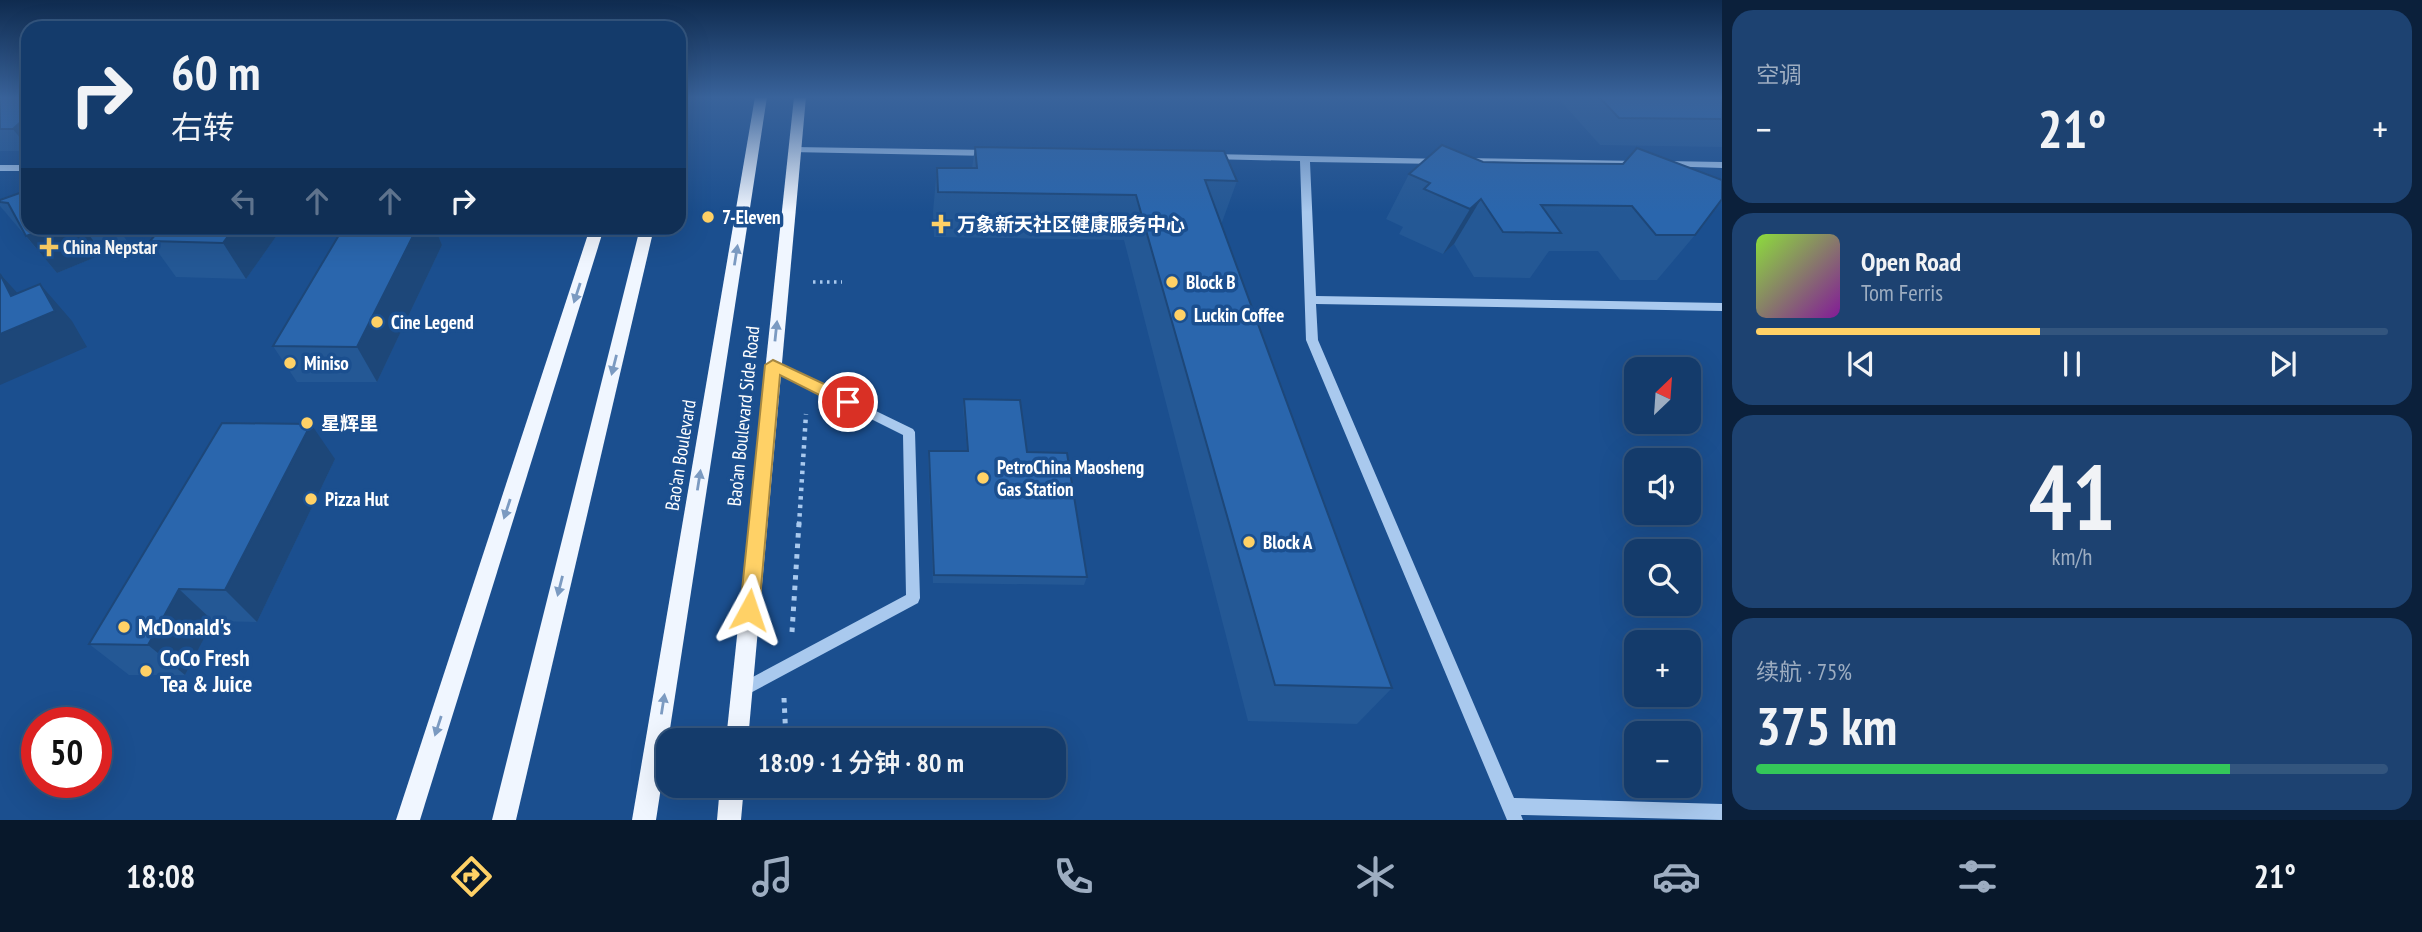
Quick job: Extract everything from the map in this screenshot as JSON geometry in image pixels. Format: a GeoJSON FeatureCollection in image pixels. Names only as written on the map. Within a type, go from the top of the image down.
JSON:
{"type":"FeatureCollection","features":[{"type":"Feature","properties":{"kind":"main road","name":"Bao'an Boulevard"},"geometry":{"type":"LineString","coordinates":[[644,820],[755,135]]}},
{"type":"Feature","properties":{"kind":"main road","name":"Bao'an Boulevard Side Road"},"geometry":{"type":"LineString","coordinates":[[738,728],[796,135]]}},
{"type":"Feature","properties":{"kind":"main road"},"geometry":{"type":"LineString","coordinates":[[408,820],[595,235]]}},
{"type":"Feature","properties":{"kind":"main road"},"geometry":{"type":"LineString","coordinates":[[504,820],[646,235]]}},
{"type":"Feature","properties":{"kind":"main road"},"geometry":{"type":"LineString","coordinates":[[729,820],[731,798]]}},
{"type":"Feature","properties":{"kind":"street"},"geometry":{"type":"LineString","coordinates":[[794,150],[1001,153]]}},
{"type":"Feature","properties":{"kind":"street"},"geometry":{"type":"LineString","coordinates":[[1195,156],[1722,165]]}},
{"type":"Feature","properties":{"kind":"street"},"geometry":{"type":"LineString","coordinates":[[1305,158],[1312,340],[1512,813],[1722,812]]}},
{"type":"Feature","properties":{"kind":"street"},"geometry":{"type":"LineString","coordinates":[[0,168],[21,168]]}},
{"type":"Feature","properties":{"kind":"street"},"geometry":{"type":"LineString","coordinates":[[1310,300],[1722,307]]}},
{"type":"Feature","properties":{"kind":"street"},"geometry":{"type":"LineString","coordinates":[[741,691],[913,598],[909,432],[773,365]]}},
{"type":"Feature","properties":{"kind":"path"},"geometry":{"type":"LineString","coordinates":[[813,282],[842,282]]}},
{"type":"Feature","properties":{"kind":"path"},"geometry":{"type":"LineString","coordinates":[[792,632],[806,414]]}},
{"type":"Feature","properties":{"kind":"path"},"geometry":{"type":"LineString","coordinates":[[784,698],[785,728]]}},
{"type":"Feature","properties":{"kind":"building"},"geometry":{"type":"Polygon","coordinates":[[[1442,145],[1483,162],[1529,163],[1623,164],[1637,148],[1722,180],[1722,199],[1695,235],[1656,235],[1632,206],[1541,205],[1561,233],[1503,232],[1481,199],[1470,209],[1424,189],[1430,183],[1409,174],[1442,145]]]}},
{"type":"Feature","properties":{"kind":"building"},"geometry":{"type":"Polygon","coordinates":[[[975,147],[1224,151],[1237,181],[1205,180],[1392,688],[1275,685],[1136,195],[938,192],[937,168],[977,168],[975,147]]]}},
{"type":"Feature","properties":{"kind":"building"},"geometry":{"type":"Polygon","coordinates":[[[21,192],[21,227],[8,203],[0,200],[21,192]]]}},
{"type":"Feature","properties":{"kind":"building"},"geometry":{"type":"Polygon","coordinates":[[[155,235],[229,235],[223,243],[150,241],[155,235]]]}},
{"type":"Feature","properties":{"kind":"building"},"geometry":{"type":"Polygon","coordinates":[[[339,235],[413,235],[357,347],[273,346],[339,235]]]}},
{"type":"Feature","properties":{"kind":"building"},"geometry":{"type":"Polygon","coordinates":[[[0,274],[11,296],[40,284],[55,311],[0,334],[0,274]]]}},
{"type":"Feature","properties":{"kind":"building"},"geometry":{"type":"Polygon","coordinates":[[[964,399],[1020,400],[1027,452],[1067,453],[1087,577],[934,575],[929,451],[968,451],[964,399]]]}},
{"type":"Feature","properties":{"kind":"building"},"geometry":{"type":"Polygon","coordinates":[[[222,423],[311,424],[225,590],[179,589],[148,645],[89,644],[222,423]]]}},
{"type":"Feature","properties":{"kind":"place","name":"7-Eleven"},"geometry":{"type":"Point","coordinates":[708,217]}},
{"type":"Feature","properties":{"kind":"place","name":"万象新天社区健康服务中心"},"geometry":{"type":"Point","coordinates":[941,224]}},
{"type":"Feature","properties":{"kind":"place","name":"China Nepstar"},"geometry":{"type":"Point","coordinates":[49,247]}},
{"type":"Feature","properties":{"kind":"place","name":"Block B"},"geometry":{"type":"Point","coordinates":[1172,282]}},
{"type":"Feature","properties":{"kind":"place","name":"Luckin Coffee"},"geometry":{"type":"Point","coordinates":[1180,315]}},
{"type":"Feature","properties":{"kind":"place","name":"Cine Legend"},"geometry":{"type":"Point","coordinates":[377,322]}},
{"type":"Feature","properties":{"kind":"place","name":"Miniso"},"geometry":{"type":"Point","coordinates":[290,363]}},
{"type":"Feature","properties":{"kind":"place","name":"星辉里"},"geometry":{"type":"Point","coordinates":[307,423]}},
{"type":"Feature","properties":{"kind":"place","name":"PetroChina Maosheng Gas Station"},"geometry":{"type":"Point","coordinates":[983,478]}},
{"type":"Feature","properties":{"kind":"place","name":"Pizza Hut"},"geometry":{"type":"Point","coordinates":[311,499]}},
{"type":"Feature","properties":{"kind":"place","name":"Block A"},"geometry":{"type":"Point","coordinates":[1249,542]}},
{"type":"Feature","properties":{"kind":"place","name":"McDonald's"},"geometry":{"type":"Point","coordinates":[124,627]}},
{"type":"Feature","properties":{"kind":"place","name":"CoCo Fresh Tea & Juice"},"geometry":{"type":"Point","coordinates":[146,671]}},
{"type":"Feature","properties":{"kind":"route"},"geometry":{"type":"LineString","coordinates":[[749,610],[773,365],[848,402]]}}]}
